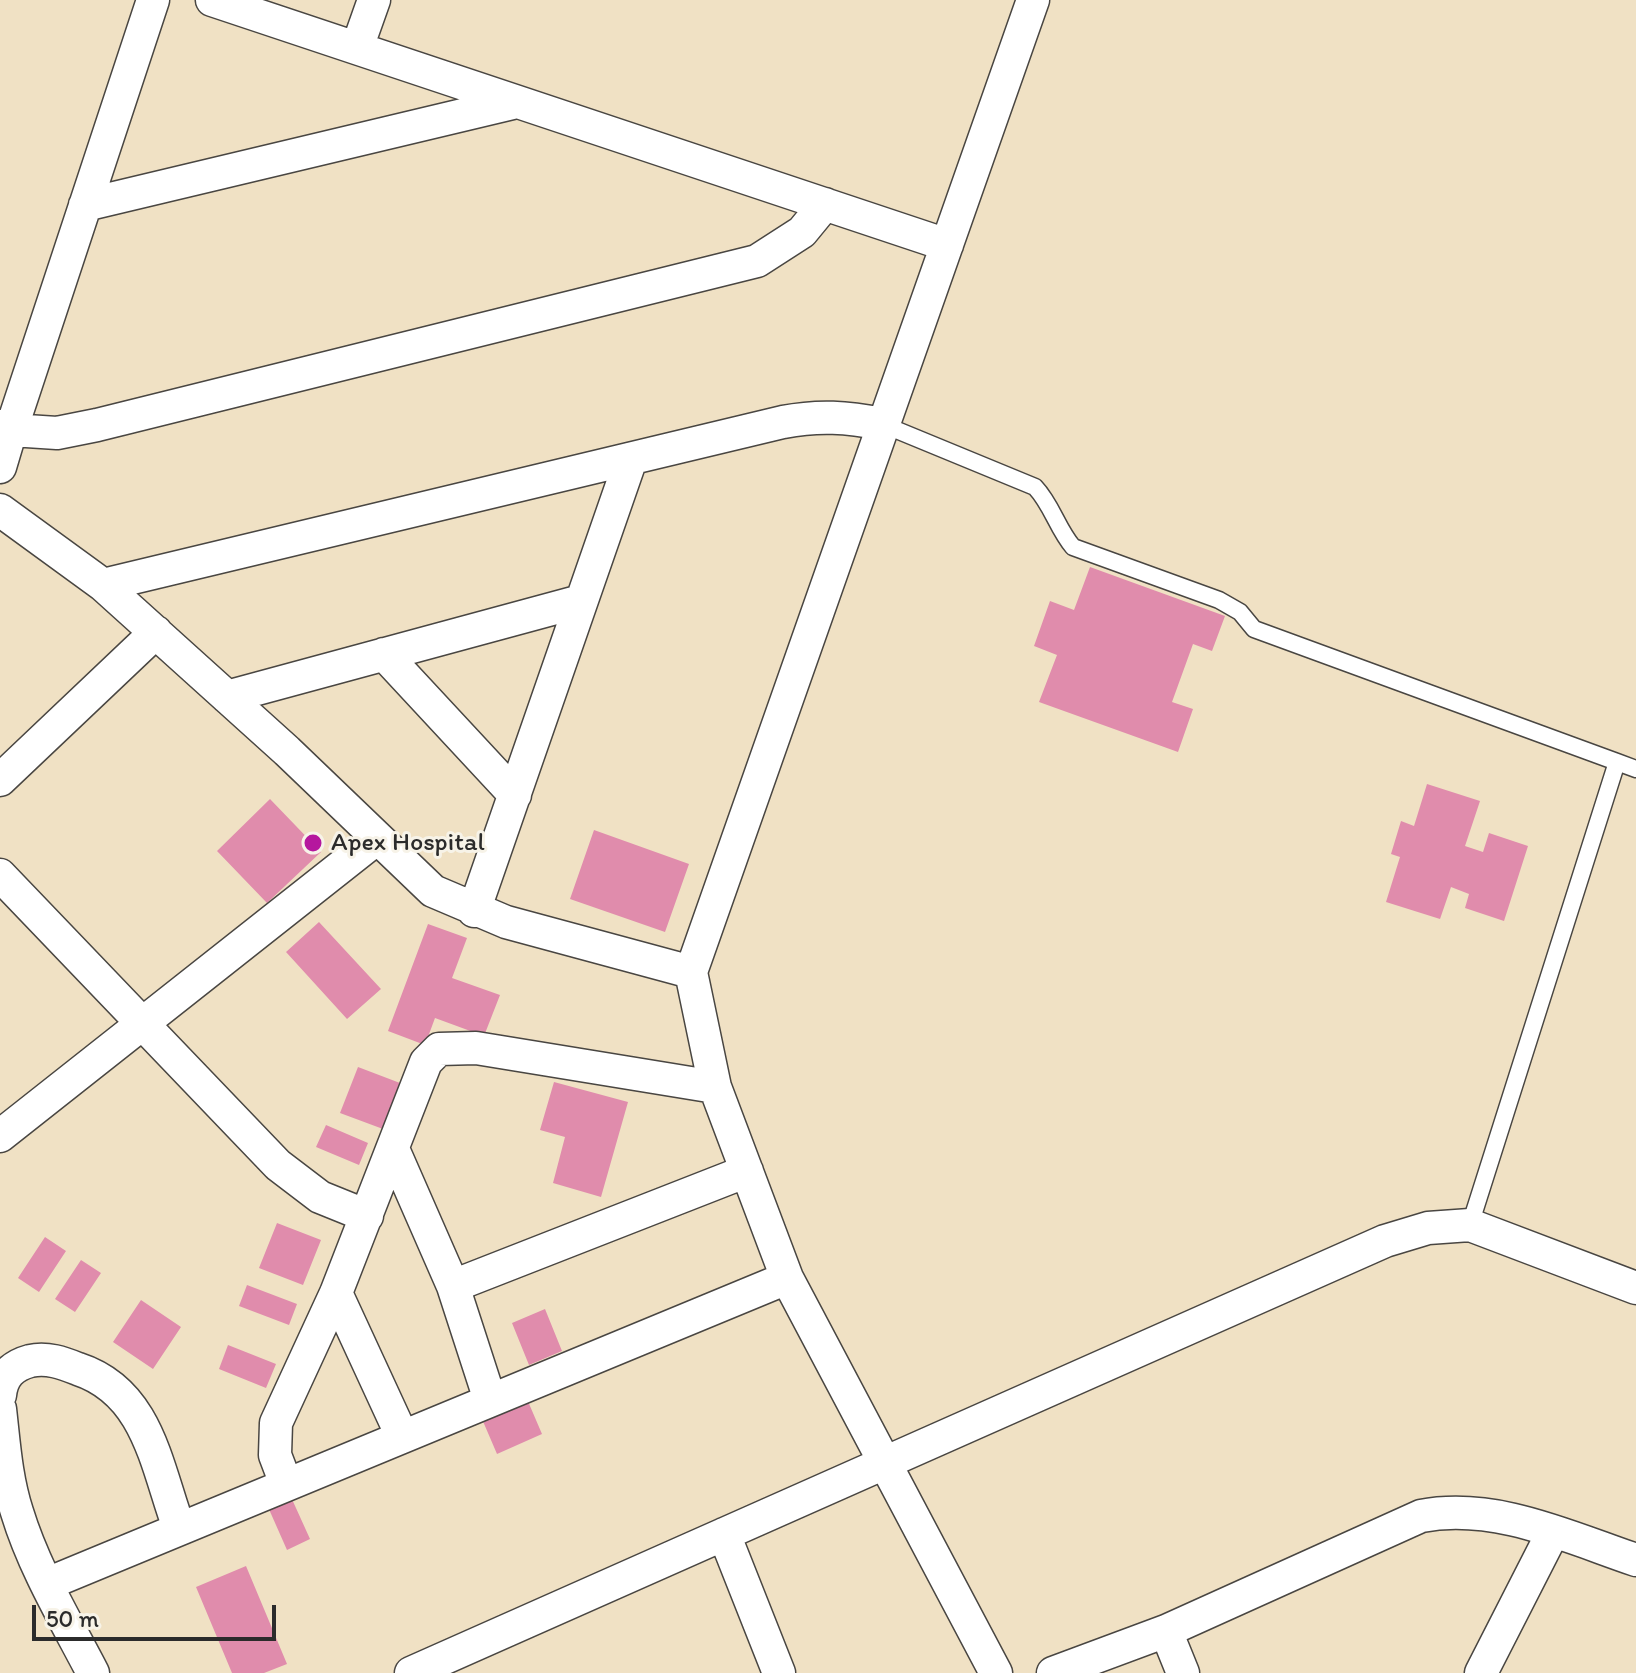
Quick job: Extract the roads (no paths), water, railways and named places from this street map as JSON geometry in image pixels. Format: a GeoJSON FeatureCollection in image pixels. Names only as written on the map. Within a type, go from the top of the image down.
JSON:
{"type":"FeatureCollection","features":[{"type":"Feature","properties":{"kind":"street"},"geometry":{"type":"LineString","coordinates":[[0,467],[6,428],[153,0]]}},
{"type":"Feature","properties":{"kind":"street"},"geometry":{"type":"LineString","coordinates":[[212,0],[947,245]]}},
{"type":"Feature","properties":{"kind":"street"},"geometry":{"type":"LineString","coordinates":[[357,48],[374,0]]}},
{"type":"Feature","properties":{"kind":"street"},"geometry":{"type":"LineString","coordinates":[[996,1673],[787,1278],[715,1087],[691,972],[1033,0]]}},
{"type":"Feature","properties":{"kind":"street"},"geometry":{"type":"LineString","coordinates":[[85,205],[517,102]]}},
{"type":"Feature","properties":{"kind":"street"},"geometry":{"type":"LineString","coordinates":[[6,428],[57,433],[97,425],[757,261],[802,232],[825,204]]}},
{"type":"Feature","properties":{"kind":"street"},"geometry":{"type":"LineString","coordinates":[[103,585],[816,416],[845,416],[882,424]]}},
{"type":"Feature","properties":{"kind":"street"},"geometry":{"type":"LineString","coordinates":[[474,911],[631,459]]}},
{"type":"Feature","properties":{"kind":"street"},"geometry":{"type":"LineString","coordinates":[[0,510],[103,585],[433,891],[474,911],[691,972]]}},
{"type":"Feature","properties":{"kind":"street"},"geometry":{"type":"LineString","coordinates":[[227,697],[581,601]]}},
{"type":"Feature","properties":{"kind":"street"},"geometry":{"type":"LineString","coordinates":[[0,780],[156,632]]}},
{"type":"Feature","properties":{"kind":"street"},"geometry":{"type":"LineString","coordinates":[[384,654],[515,795]]}},
{"type":"Feature","properties":{"kind":"street"},"geometry":{"type":"LineString","coordinates":[[0,1136],[376,839]]}},
{"type":"Feature","properties":{"kind":"street"},"geometry":{"type":"LineString","coordinates":[[0,875],[301,1185],[367,1216]]}},
{"type":"Feature","properties":{"kind":"street"},"geometry":{"type":"LineString","coordinates":[[286,1484],[275,1455],[276,1423],[336,1293],[426,1062],[439,1049],[476,1048],[715,1087]]}},
{"type":"Feature","properties":{"kind":"street"},"geometry":{"type":"LineString","coordinates":[[393,1149],[453,1286],[490,1400]]}},
{"type":"Feature","properties":{"kind":"street"},"geometry":{"type":"LineString","coordinates":[[453,1286],[747,1171]]}},
{"type":"Feature","properties":{"kind":"street"},"geometry":{"type":"LineString","coordinates":[[411,1673],[1385,1241],[1428,1228],[1470,1225],[1636,1288]]}},
{"type":"Feature","properties":{"kind":"street"},"geometry":{"type":"LineString","coordinates":[[47,1584],[787,1278]]}},
{"type":"Feature","properties":{"kind":"street"},"geometry":{"type":"LineString","coordinates":[[336,1293],[402,1436]]}},
{"type":"Feature","properties":{"kind":"street"},"geometry":{"type":"LineString","coordinates":[[0,1395],[1,1383],[11,1369],[27,1362],[44,1359],[101,1376],[136,1408],[179,1528]]}},
{"type":"Feature","properties":{"kind":"street"},"geometry":{"type":"LineString","coordinates":[[0,1409],[5,1455],[17,1514],[47,1584],[93,1673]]}},
{"type":"Feature","properties":{"kind":"street"},"geometry":{"type":"LineString","coordinates":[[1053,1673],[1166,1631],[1421,1516],[1443,1512],[1501,1516],[1636,1560]]}},
{"type":"Feature","properties":{"kind":"street"},"geometry":{"type":"LineString","coordinates":[[1481,1673],[1553,1532]]}},
{"type":"Feature","properties":{"kind":"street"},"geometry":{"type":"LineString","coordinates":[[724,1534],[779,1673]]}},
{"type":"Feature","properties":{"kind":"street"},"geometry":{"type":"LineString","coordinates":[[1166,1631],[1183,1673]]}},
{"type":"Feature","properties":{"kind":"lane"},"geometry":{"type":"LineString","coordinates":[[882,424],[1035,487],[1048,501],[1059,530],[1073,547],[1219,600],[1240,612],[1254,629],[1636,769]]}},
{"type":"Feature","properties":{"kind":"lane"},"geometry":{"type":"LineString","coordinates":[[1470,1225],[1617,762]]}},
{"type":"Feature","properties":{"kind":"place","name":"Apex Hospital"},"geometry":{"type":"Point","coordinates":[313,843]}}]}
